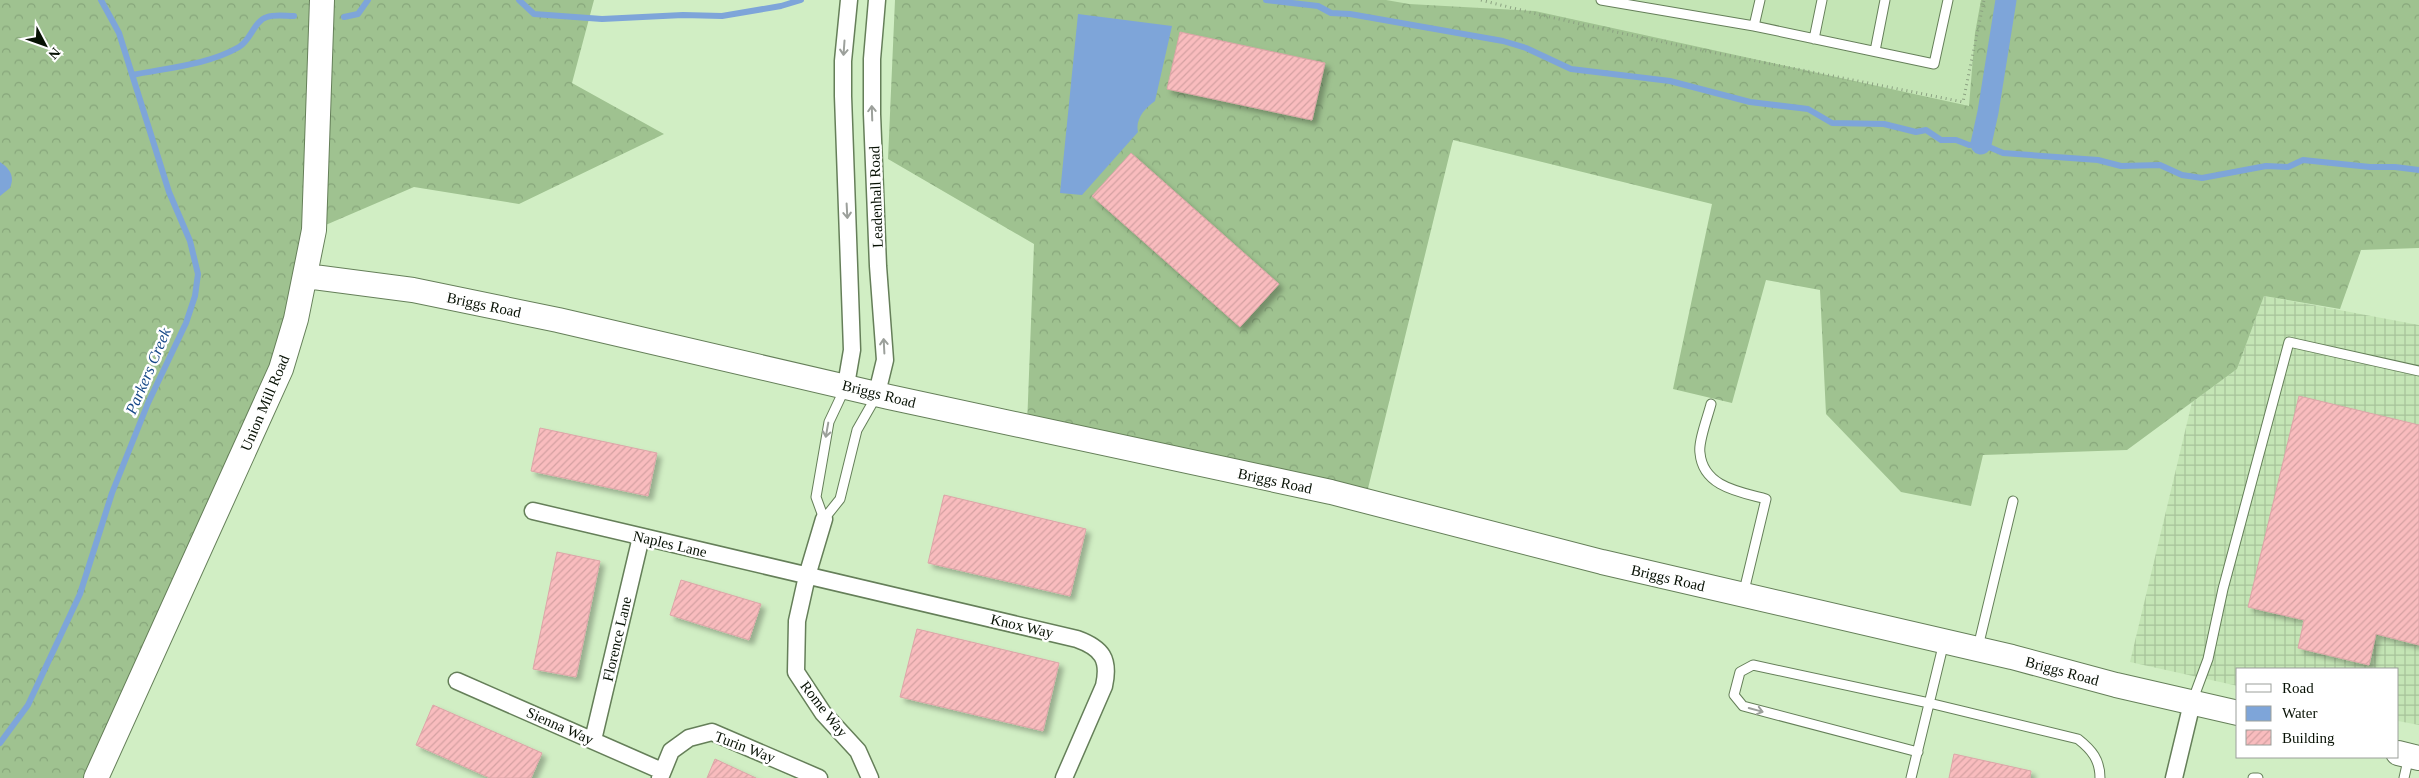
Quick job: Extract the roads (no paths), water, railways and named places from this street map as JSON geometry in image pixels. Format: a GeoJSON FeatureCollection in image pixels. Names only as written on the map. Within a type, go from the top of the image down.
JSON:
{"type":"FeatureCollection","features":[{"type":"Feature","properties":{"kind":"street","name":"Union Mill Road"},"geometry":{"type":"LineString","coordinates":[[96,778],[281,369],[306,276],[315,213],[322,0]]}},
{"type":"Feature","properties":{"kind":"street","name":"Leadenhall Road"},"geometry":{"type":"LineString","coordinates":[[846,385],[852,350],[843,96],[844,52],[849,0]]}},
{"type":"Feature","properties":{"kind":"street","name":"Leadenhall Road"},"geometry":{"type":"LineString","coordinates":[[877,0],[872,59],[872,114],[878,266],[885,360],[877,394]]}},
{"type":"Feature","properties":{"kind":"street","name":"Briggs Road"},"geometry":{"type":"LineString","coordinates":[[306,276],[413,290],[558,320],[846,385],[877,394],[1332,492],[1602,562],[1978,649],[2236,713]]}},
{"type":"Feature","properties":{"kind":"street","name":"Naples Lane"},"geometry":{"type":"LineString","coordinates":[[533,512],[807,576]]}},
{"type":"Feature","properties":{"kind":"street","name":"Rome Way"},"geometry":{"type":"LineString","coordinates":[[824,519],[807,576],[797,621],[796,672],[823,712],[858,751],[870,778]]}},
{"type":"Feature","properties":{"kind":"street","name":"Florence Lane"},"geometry":{"type":"LineString","coordinates":[[593,740],[640,537]]}},
{"type":"Feature","properties":{"kind":"street","name":"Knox Way"},"geometry":{"type":"LineString","coordinates":[[807,576],[1077,639],[1092,645],[1104,657],[1107,672],[1106,679],[1064,778]]}},
{"type":"Feature","properties":{"kind":"street","name":"Sienna Way"},"geometry":{"type":"LineString","coordinates":[[456,681],[593,740],[661,775]]}},
{"type":"Feature","properties":{"kind":"street"},"geometry":{"type":"LineString","coordinates":[[2174,778],[2192,703]]}},
{"type":"Feature","properties":{"kind":"street","name":"Turin Way"},"geometry":{"type":"LineString","coordinates":[[661,775],[671,751],[689,738],[712,732],[819,778]]}},
{"type":"Feature","properties":{"kind":"lane"},"geometry":{"type":"LineString","coordinates":[[1601,0],[1754,26],[1934,64],[1948,0]]}},
{"type":"Feature","properties":{"kind":"lane"},"geometry":{"type":"LineString","coordinates":[[1754,26],[1760,0]]}},
{"type":"Feature","properties":{"kind":"lane"},"geometry":{"type":"LineString","coordinates":[[1814,39],[1822,0]]}},
{"type":"Feature","properties":{"kind":"lane"},"geometry":{"type":"LineString","coordinates":[[1875,51],[1885,0]]}},
{"type":"Feature","properties":{"kind":"lane"},"geometry":{"type":"LineString","coordinates":[[2192,703],[2208,659],[2223,590],[2289,342],[2419,371]]}},
{"type":"Feature","properties":{"kind":"lane"},"geometry":{"type":"LineString","coordinates":[[824,519],[816,498],[829,422],[846,385]]}},
{"type":"Feature","properties":{"kind":"lane"},"geometry":{"type":"LineString","coordinates":[[824,519],[840,499],[857,430],[877,394]]}},
{"type":"Feature","properties":{"kind":"lane"},"geometry":{"type":"LineString","coordinates":[[1711,404],[1699,453],[1707,472],[1720,486],[1766,499],[1744,595]]}},
{"type":"Feature","properties":{"kind":"lane"},"geometry":{"type":"LineString","coordinates":[[1978,649],[2012,502]]}},
{"type":"Feature","properties":{"kind":"lane"},"geometry":{"type":"LineString","coordinates":[[1911,778],[1944,641]]}},
{"type":"Feature","properties":{"kind":"lane"},"geometry":{"type":"LineString","coordinates":[[1918,752],[1743,706],[1734,694],[1740,672],[1753,665],[1929,703],[2078,739],[2090,749],[2100,764],[2100,778]]}},
{"type":"Feature","properties":{"kind":"lane"},"geometry":{"type":"LineString","coordinates":[[2253,778],[2258,778]]}},
{"type":"Feature","properties":{"kind":"water"},"geometry":{"type":"Polygon","coordinates":[[[1078,14],[1172,26],[1155,101],[1139,118],[1138,132],[1082,195],[1060,193],[1078,14]]]}},
{"type":"Feature","properties":{"kind":"water"},"geometry":{"type":"Polygon","coordinates":[[[0,162],[9,170],[12,180],[10,188],[0,196],[0,162]]]}},
{"type":"Feature","properties":{"kind":"waterway","name":"Parkers Creek"},"geometry":{"type":"LineString","coordinates":[[0,743],[28,705],[80,594],[112,493],[148,403],[186,323],[195,296],[198,274],[190,241],[169,192],[119,33],[101,0]]}},
{"type":"Feature","properties":{"kind":"waterway"},"geometry":{"type":"LineString","coordinates":[[344,17],[358,14],[368,0]]}},
{"type":"Feature","properties":{"kind":"waterway"},"geometry":{"type":"LineString","coordinates":[[519,0],[534,14],[602,19],[683,15],[722,16],[781,6],[801,0]]}},
{"type":"Feature","properties":{"kind":"waterway"},"geometry":{"type":"LineString","coordinates":[[1266,0],[1318,6],[1331,13],[1350,14],[1503,41],[1526,48],[1571,69],[1670,81],[1750,102],[1808,109],[1832,123],[1884,124],[1916,132],[1926,130],[1941,140],[1956,140],[1969,145],[1982,144],[2003,153],[2098,160],[2121,166],[2160,165],[2182,175],[2202,178],[2266,166],[2288,167],[2303,160],[2419,170]]}},
{"type":"Feature","properties":{"kind":"waterway"},"geometry":{"type":"LineString","coordinates":[[1981,144],[2006,0]]}},
{"type":"Feature","properties":{"kind":"waterway"},"geometry":{"type":"LineString","coordinates":[[132,75],[214,58],[243,44],[263,19],[273,16],[294,16]]}}]}
